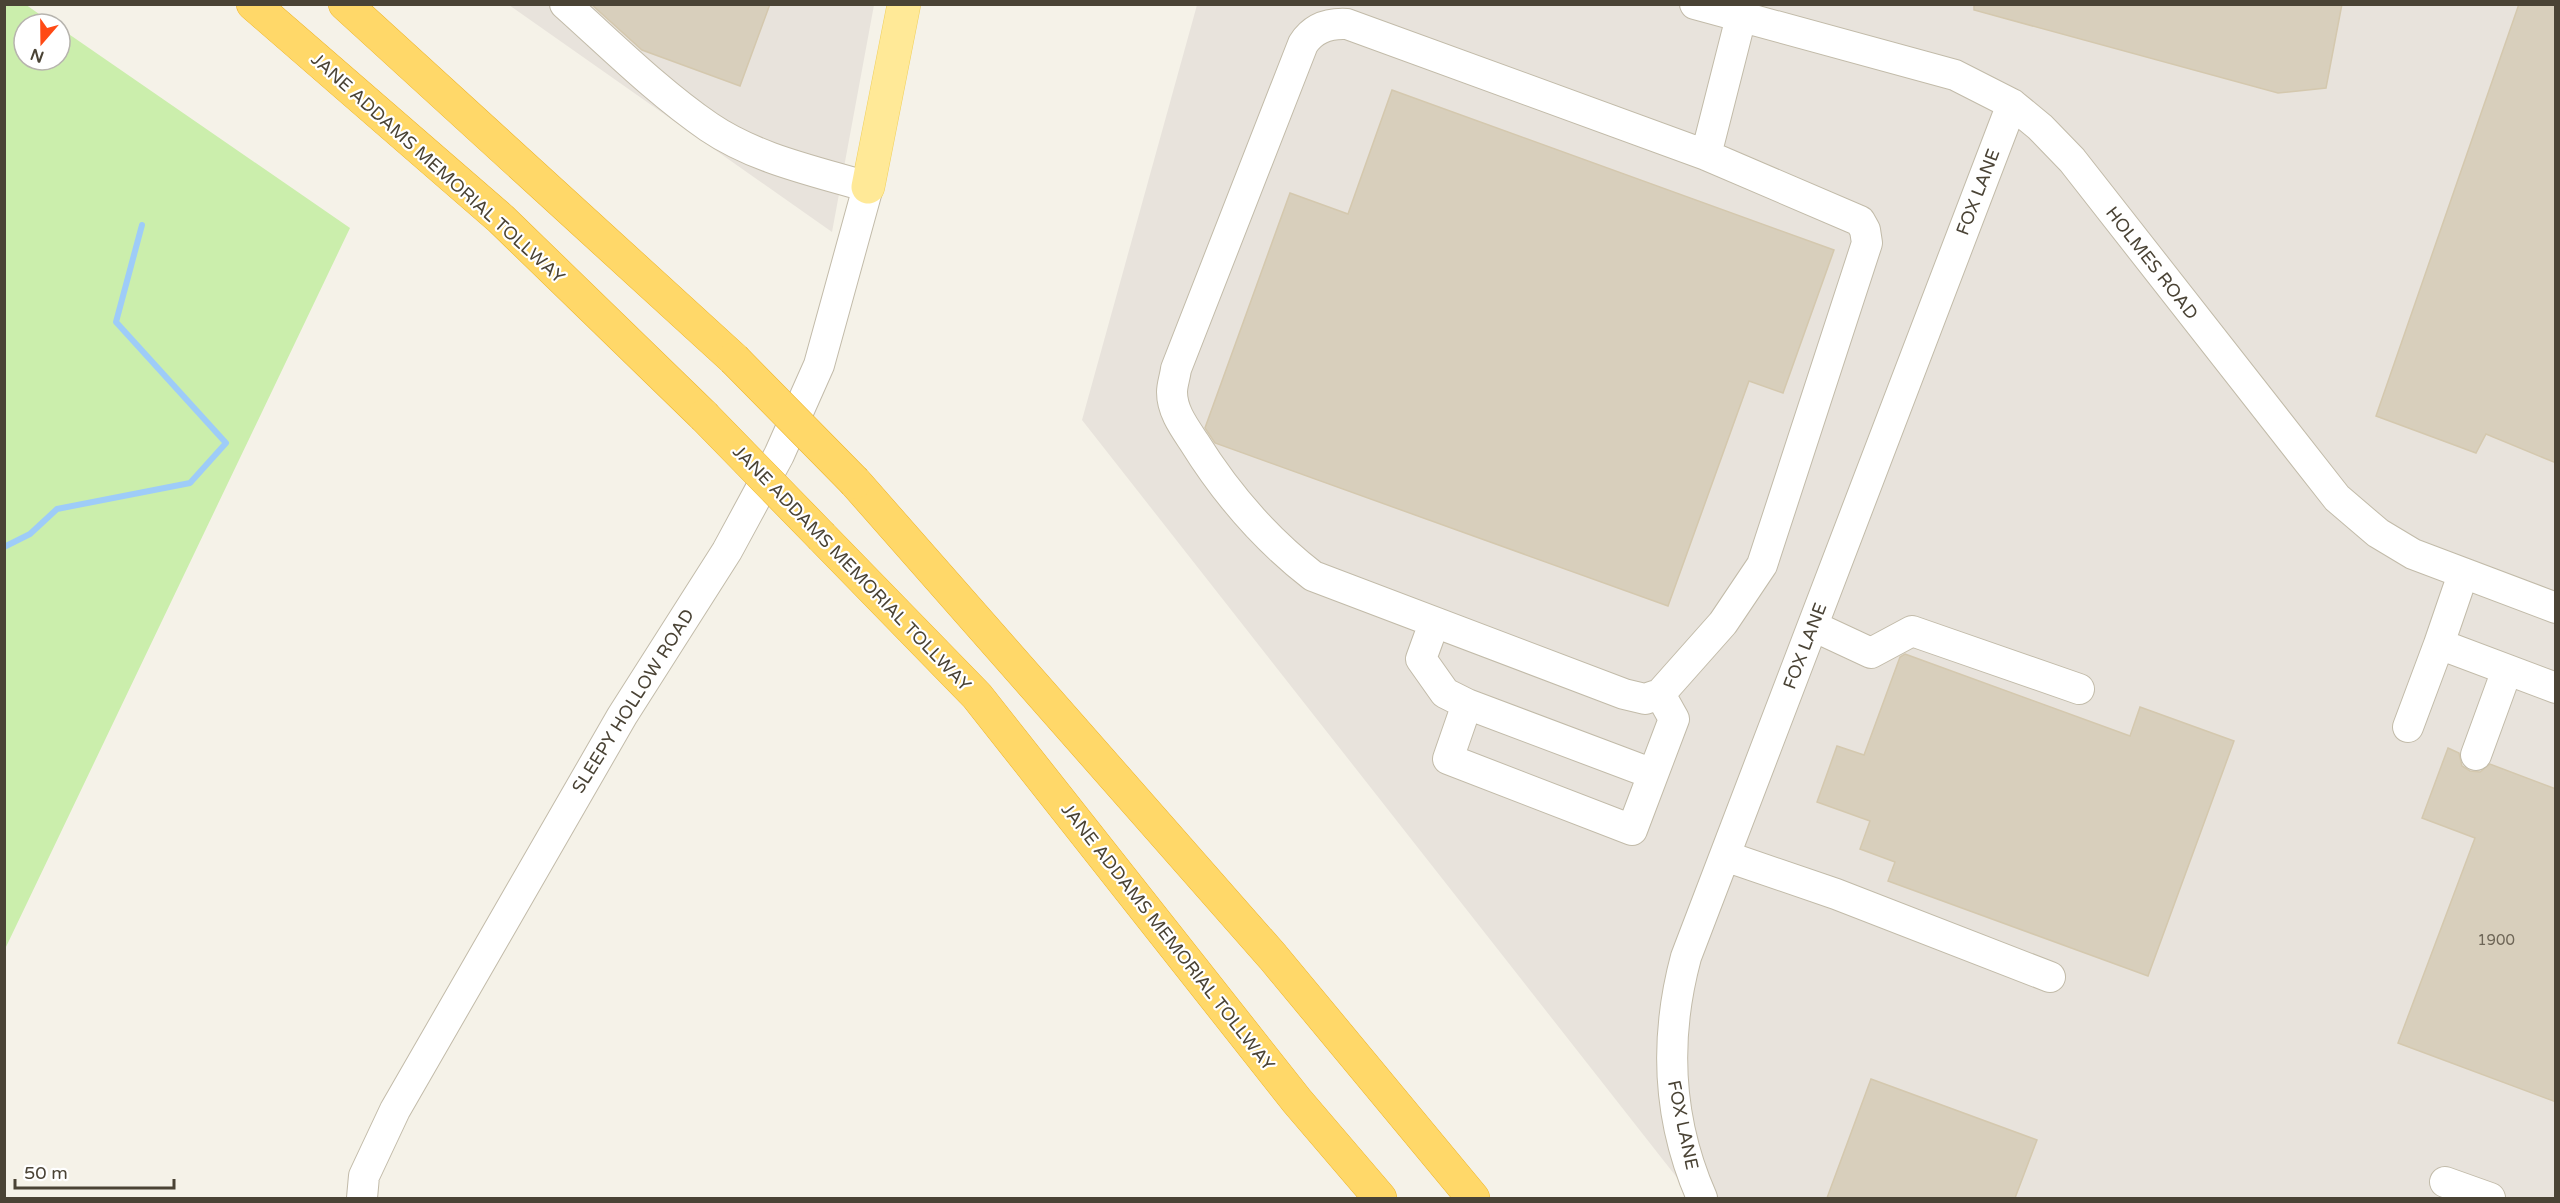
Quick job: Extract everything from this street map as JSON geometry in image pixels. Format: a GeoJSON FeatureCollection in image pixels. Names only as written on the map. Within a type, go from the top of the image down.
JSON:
{"type":"FeatureCollection","features":[{"type":"Feature","properties":{"kind":"highway","name":"JANE ADDAMS MEMORIAL TOLLWAY"},"geometry":{"type":"LineString","coordinates":[[253,4],[501,219],[704,416],[977,696],[1297,1101],[1380,1198]]}},
{"type":"Feature","properties":{"kind":"highway"},"geometry":{"type":"LineString","coordinates":[[345,4],[734,359],[855,482],[1273,957],[1473,1198]]}},
{"type":"Feature","properties":{"kind":"main road"},"geometry":{"type":"LineString","coordinates":[[868,187],[904,4]]}},
{"type":"Feature","properties":{"kind":"street"},"geometry":{"type":"LineString","coordinates":[[565,4],[662,90],[710,128],[775,160],[868,187]]}},
{"type":"Feature","properties":{"kind":"street","name":"HOLMES ROAD"},"geometry":{"type":"LineString","coordinates":[[1695,4],[1955,75],[2012,104],[2046,133],[2072,160],[2337,498],[2378,533],[2413,554],[2556,608]]}},
{"type":"Feature","properties":{"kind":"street"},"geometry":{"type":"LineString","coordinates":[[1706,154],[1741,17]]}},
{"type":"Feature","properties":{"kind":"street"},"geometry":{"type":"LineString","coordinates":[[1335,24],[1347,24],[1706,154],[1860,221],[1865,230],[1867,243],[1762,565],[1723,623],[1660,694],[1645,699],[1624,694],[1434,623],[1313,576],[1281,552],[1246,517],[1208,466],[1178,417],[1172,393],[1176,369],[1303,44],[1308,37],[1322,27],[1335,24]]}},
{"type":"Feature","properties":{"kind":"street","name":"FOX LANE"},"geometry":{"type":"LineString","coordinates":[[1702,1198],[1692,1174],[1672,1093],[1671,1047],[1678,985],[1686,957],[2012,104]]}},
{"type":"Feature","properties":{"kind":"street","name":"SLEEPY HOLLOW ROAD"},"geometry":{"type":"LineString","coordinates":[[362,1198],[364,1176],[395,1110],[622,716],[728,551],[779,455],[819,365],[868,187]]}},
{"type":"Feature","properties":{"kind":"street"},"geometry":{"type":"LineString","coordinates":[[2408,727],[2463,574]]}},
{"type":"Feature","properties":{"kind":"street"},"geometry":{"type":"LineString","coordinates":[[1434,623],[1421,659],[1445,693],[1467,704],[1653,774]]}},
{"type":"Feature","properties":{"kind":"street"},"geometry":{"type":"LineString","coordinates":[[1813,626],[1871,653],[1912,631],[2079,689]]}},
{"type":"Feature","properties":{"kind":"street"},"geometry":{"type":"LineString","coordinates":[[2439,644],[2556,688]]}},
{"type":"Feature","properties":{"kind":"street"},"geometry":{"type":"LineString","coordinates":[[2476,755],[2507,670]]}},
{"type":"Feature","properties":{"kind":"street"},"geometry":{"type":"LineString","coordinates":[[1467,704],[1448,759],[1632,830],[1674,719],[1660,694]]}},
{"type":"Feature","properties":{"kind":"street"},"geometry":{"type":"LineString","coordinates":[[1725,856],[1836,894],[2050,977]]}},
{"type":"Feature","properties":{"kind":"street"},"geometry":{"type":"LineString","coordinates":[[2445,1182],[2490,1198]]}},
{"type":"Feature","properties":{"kind":"shaded area"},"geometry":{"type":"Polygon","coordinates":[[[509,5],[874,5],[832,232],[509,5]]]}},
{"type":"Feature","properties":{"kind":"shaded area"},"geometry":{"type":"Polygon","coordinates":[[[1197,5],[2555,5],[2555,1198],[1693,1198],[1082,420],[1197,5]]]}},
{"type":"Feature","properties":{"kind":"green space"},"geometry":{"type":"Polygon","coordinates":[[[25,4],[36,12],[12,12],[12,72],[72,72],[72,36],[350,228],[5,949],[4,5],[25,4]]]}},
{"type":"Feature","properties":{"kind":"building"},"geometry":{"type":"Polygon","coordinates":[[[591,4],[770,4],[740,86],[642,50],[591,4]]]}},
{"type":"Feature","properties":{"kind":"building"},"geometry":{"type":"Polygon","coordinates":[[[1974,4],[2342,4],[2326,88],[2278,93],[1974,10],[1974,4]]]}},
{"type":"Feature","properties":{"kind":"building"},"geometry":{"type":"Polygon","coordinates":[[[2519,4],[2556,4],[2556,463],[2486,434],[2476,453],[2376,416],[2519,4]]]}},
{"type":"Feature","properties":{"kind":"building"},"geometry":{"type":"Polygon","coordinates":[[[1392,90],[1834,250],[1783,393],[1749,381],[1668,606],[1215,443],[1205,428],[1290,193],[1348,214],[1392,90]]]}},
{"type":"Feature","properties":{"kind":"building"},"geometry":{"type":"Polygon","coordinates":[[[1905,654],[2130,736],[2140,707],[2234,741],[2148,976],[1888,881],[1895,862],[1860,849],[1870,821],[1817,802],[1837,746],[1864,755],[1900,657],[1905,654]]]}},
{"type":"Feature","properties":{"kind":"building"},"geometry":{"type":"Polygon","coordinates":[[[2448,748],[2459,753],[2462,766],[2470,771],[2480,772],[2490,764],[2556,789],[2556,1102],[2398,1043],[2475,838],[2422,818],[2448,748]]]}},
{"type":"Feature","properties":{"kind":"building"},"geometry":{"type":"Polygon","coordinates":[[[1871,1079],[2037,1140],[2015,1198],[1827,1198],[1871,1079]]]}},
{"type":"Feature","properties":{"kind":"waterway"},"geometry":{"type":"LineString","coordinates":[[4,547],[30,534],[57,509],[190,483],[226,443],[116,322],[142,225]]}}]}
